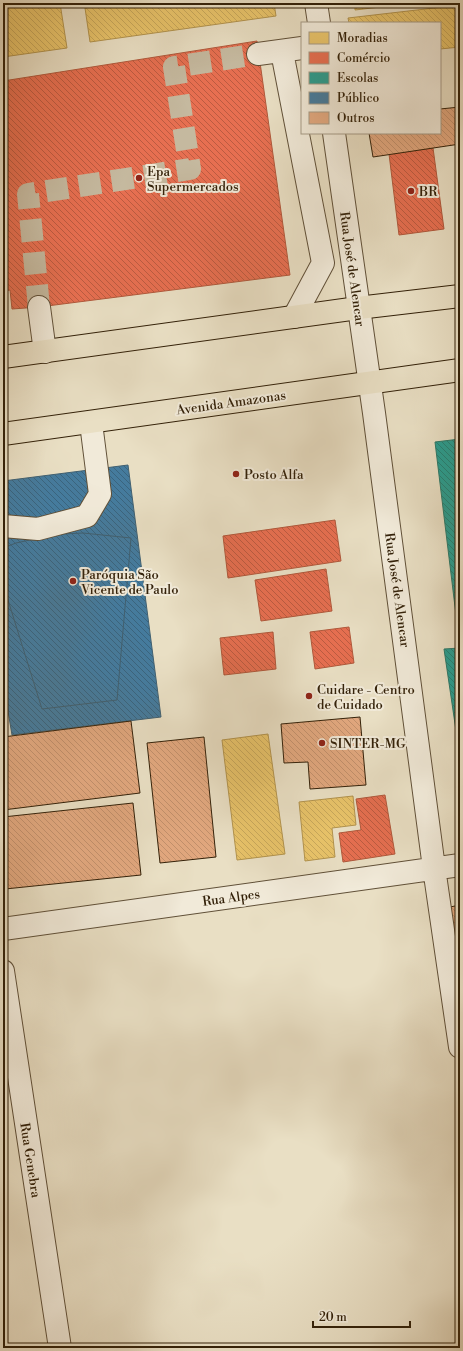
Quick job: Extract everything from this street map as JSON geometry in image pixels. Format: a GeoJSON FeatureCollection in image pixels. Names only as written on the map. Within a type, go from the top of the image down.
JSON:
{"type":"FeatureCollection","features":[{"type":"Feature","properties":{"kind":"main road"},"geometry":{"type":"LineString","coordinates":[[3,357],[358,308],[460,296]]}},
{"type":"Feature","properties":{"kind":"main road","name":"Avenida Amazonas"},"geometry":{"type":"LineString","coordinates":[[3,434],[91,423],[460,370]]}},
{"type":"Feature","properties":{"kind":"street"},"geometry":{"type":"LineString","coordinates":[[316,3],[319,22]]}},
{"type":"Feature","properties":{"kind":"street"},"geometry":{"type":"LineString","coordinates":[[258,54],[292,50],[301,112]]}},
{"type":"Feature","properties":{"kind":"street"},"geometry":{"type":"LineString","coordinates":[[294,317],[323,263],[304,134]]}},
{"type":"Feature","properties":{"kind":"street","name":"Rua José de Alencar"},"geometry":{"type":"LineString","coordinates":[[334,134],[358,308],[370,382],[434,868],[460,1047]]}},
{"type":"Feature","properties":{"kind":"street"},"geometry":{"type":"LineString","coordinates":[[39,308],[45,352]]}},
{"type":"Feature","properties":{"kind":"street"},"geometry":{"type":"LineString","coordinates":[[3,526],[38,529],[86,516],[100,494],[91,423]]}},
{"type":"Feature","properties":{"kind":"street","name":"Rua Alpes"},"geometry":{"type":"LineString","coordinates":[[3,929],[460,865]]}},
{"type":"Feature","properties":{"kind":"street","name":"Rua Genebra"},"geometry":{"type":"LineString","coordinates":[[3,971],[60,1348]]}},
{"type":"Feature","properties":{"kind":"building: Moradias"},"geometry":{"type":"Polygon","coordinates":[[[3,3],[60,3],[67,48],[3,57],[3,3]]]}},
{"type":"Feature","properties":{"kind":"building: Moradias"},"geometry":{"type":"Polygon","coordinates":[[[124,3],[274,3],[276,16],[90,42],[85,8],[124,3]]]}},
{"type":"Feature","properties":{"kind":"building: Moradias"},"geometry":{"type":"Polygon","coordinates":[[[355,3],[414,3],[355,10],[355,3]]]}},
{"type":"Feature","properties":{"kind":"building: Moradias"},"geometry":{"type":"Polygon","coordinates":[[[460,5],[460,47],[441,49],[441,22],[349,22],[348,18],[460,5]]]}},
{"type":"Feature","properties":{"kind":"building: Moradias"},"geometry":{"type":"Polygon","coordinates":[[[268,734],[285,854],[237,860],[222,740],[268,734]]]}},
{"type":"Feature","properties":{"kind":"building: Moradias"},"geometry":{"type":"Polygon","coordinates":[[[353,796],[356,825],[332,828],[335,857],[305,861],[299,802],[353,796]]]}},
{"type":"Feature","properties":{"kind":"building: Comércio","name":"Epa Supermercados"},"geometry":{"type":"Polygon","coordinates":[[[257,41],[290,275],[39,307],[12,309],[10,290],[3,291],[3,81],[257,41]]]}},
{"type":"Feature","properties":{"kind":"building: Comércio"},"geometry":{"type":"Polygon","coordinates":[[[433,148],[444,229],[399,235],[389,154],[433,148]]]}},
{"type":"Feature","properties":{"kind":"building: Comércio"},"geometry":{"type":"Polygon","coordinates":[[[335,520],[341,561],[228,578],[223,536],[335,520]]]}},
{"type":"Feature","properties":{"kind":"building: Comércio"},"geometry":{"type":"Polygon","coordinates":[[[326,569],[332,611],[261,621],[255,580],[326,569]]]}},
{"type":"Feature","properties":{"kind":"building: Comércio"},"geometry":{"type":"Polygon","coordinates":[[[349,627],[354,663],[315,669],[310,632],[349,627]]]}},
{"type":"Feature","properties":{"kind":"building: Comércio"},"geometry":{"type":"Polygon","coordinates":[[[273,632],[276,669],[224,675],[220,638],[273,632]]]}},
{"type":"Feature","properties":{"kind":"building: Comércio"},"geometry":{"type":"Polygon","coordinates":[[[385,795],[395,854],[343,862],[339,833],[361,830],[356,799],[385,795]]]}},
{"type":"Feature","properties":{"kind":"building: Escolas"},"geometry":{"type":"Polygon","coordinates":[[[460,439],[460,648],[435,442],[460,439]]]}},
{"type":"Feature","properties":{"kind":"building: Escolas"},"geometry":{"type":"Polygon","coordinates":[[[460,648],[460,749],[459,751],[444,649],[460,648]]]}},
{"type":"Feature","properties":{"kind":"building: Público","name":"Paróquia São Vicente de Paulo"},"geometry":{"type":"Polygon","coordinates":[[[128,465],[161,717],[12,735],[3,681],[3,481],[128,465]]]}},
{"type":"Feature","properties":{"kind":"building: Público"},"geometry":{"type":"Polygon","coordinates":[[[83,533],[131,538],[117,700],[42,709],[3,584],[3,548],[16,543],[39,538],[63,534],[83,533]]]}},
{"type":"Feature","properties":{"kind":"building: Outros"},"geometry":{"type":"Polygon","coordinates":[[[460,107],[460,144],[373,157],[369,134],[441,134],[441,109],[460,107]]]}},
{"type":"Feature","properties":{"kind":"building: Outros","name":"SINTER-MG"},"geometry":{"type":"Polygon","coordinates":[[[360,717],[366,785],[310,789],[308,762],[284,763],[281,724],[360,717]]]}},
{"type":"Feature","properties":{"kind":"building: Outros"},"geometry":{"type":"Polygon","coordinates":[[[131,721],[140,793],[3,810],[3,737],[131,721]]]}},
{"type":"Feature","properties":{"kind":"building: Outros"},"geometry":{"type":"Polygon","coordinates":[[[204,737],[216,857],[160,863],[147,743],[204,737]]]}},
{"type":"Feature","properties":{"kind":"building: Outros"},"geometry":{"type":"Polygon","coordinates":[[[133,803],[141,875],[5,889],[3,875],[3,817],[133,803]]]}},
{"type":"Feature","properties":{"kind":"building: Outros"},"geometry":{"type":"Polygon","coordinates":[[[460,905],[460,973],[450,907],[460,905]]]}},
{"type":"Feature","properties":{"kind":"tunnel"},"geometry":{"type":"LineString","coordinates":[[39,307],[28,194],[190,169],[174,67],[258,54]]}},
{"type":"Feature","properties":{"kind":"place","name":"Epa Supermercados"},"geometry":{"type":"Point","coordinates":[139,178]}},
{"type":"Feature","properties":{"kind":"place","name":"BR"},"geometry":{"type":"Point","coordinates":[411,191]}},
{"type":"Feature","properties":{"kind":"place","name":"Posto Alfa"},"geometry":{"type":"Point","coordinates":[236,474]}},
{"type":"Feature","properties":{"kind":"place","name":"Paróquia São Vicente de Paulo"},"geometry":{"type":"Point","coordinates":[73,581]}},
{"type":"Feature","properties":{"kind":"place","name":"Cuidare - Centro de Cuidado"},"geometry":{"type":"Point","coordinates":[309,696]}},
{"type":"Feature","properties":{"kind":"place","name":"SINTER-MG"},"geometry":{"type":"Point","coordinates":[322,743]}}]}
